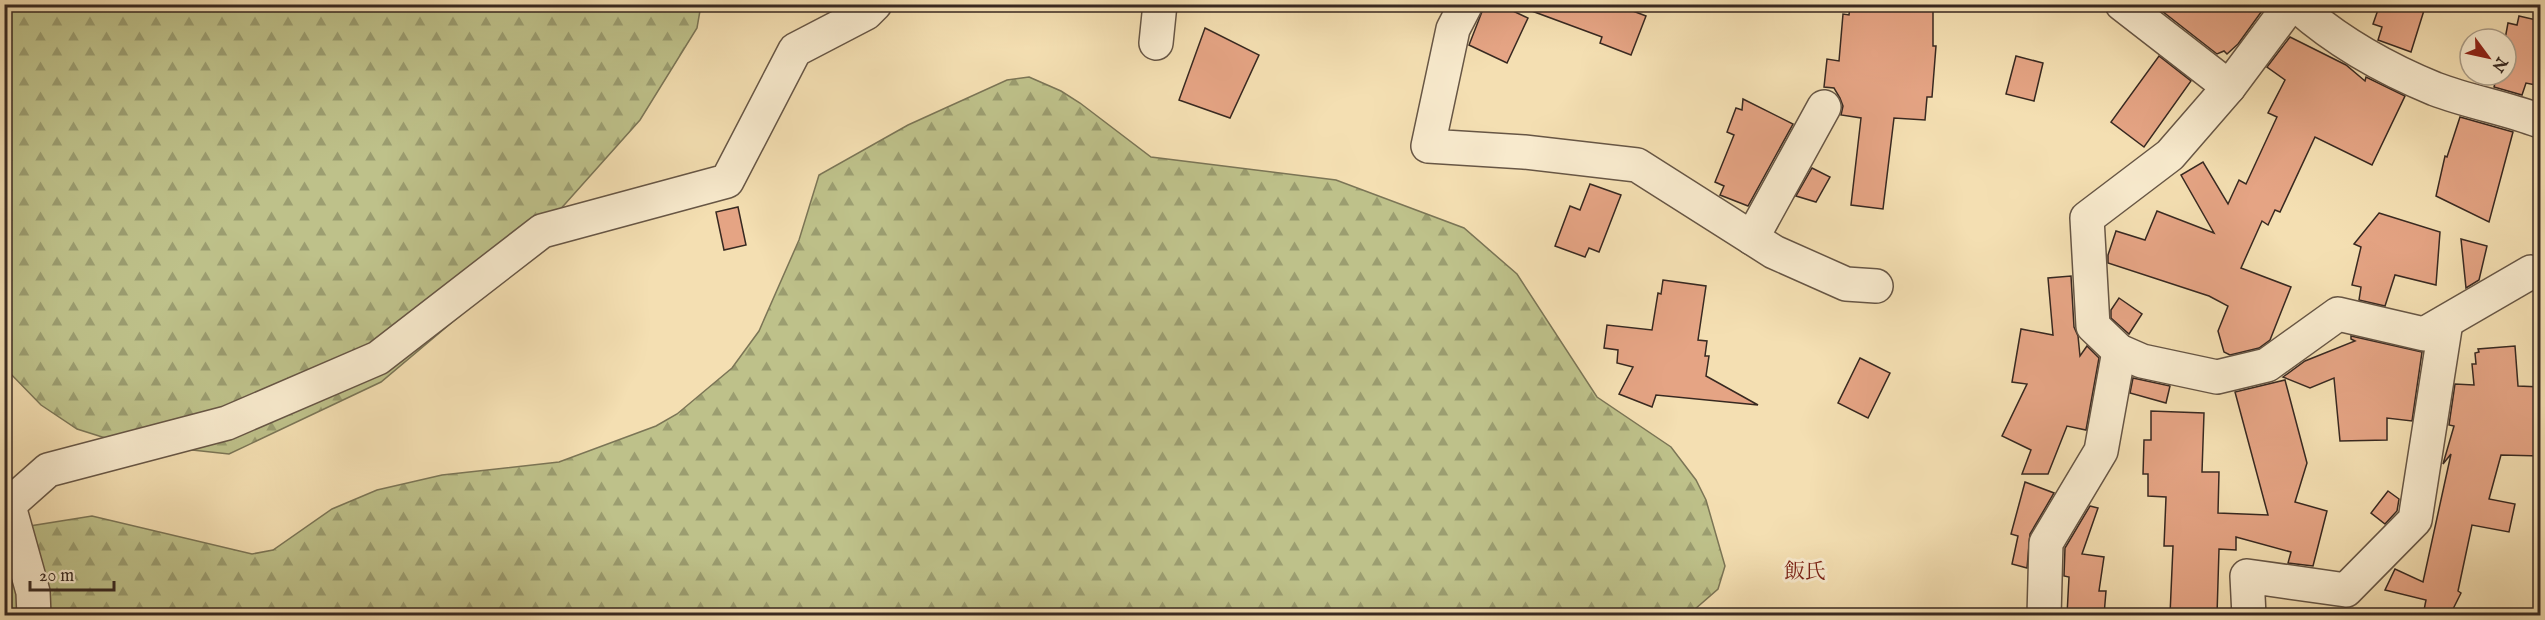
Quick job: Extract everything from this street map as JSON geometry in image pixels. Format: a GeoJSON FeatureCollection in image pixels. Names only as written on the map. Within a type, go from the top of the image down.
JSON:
{"type":"FeatureCollection","features":[{"type":"Feature","properties":{"kind":"street"},"geometry":{"type":"LineString","coordinates":[[34,615],[33,591],[7,508],[48,470],[227,423],[378,358],[542,231],[727,181],[795,50],[866,13],[875,4]]}},
{"type":"Feature","properties":{"kind":"street"},"geometry":{"type":"LineString","coordinates":[[1156,43],[1160,4]]}},
{"type":"Feature","properties":{"kind":"street"},"geometry":{"type":"LineString","coordinates":[[1466,4],[1453,29],[1428,146],[1524,152],[1637,165],[1774,252],[1846,284],[1876,286]]}},
{"type":"Feature","properties":{"kind":"street"},"geometry":{"type":"LineString","coordinates":[[2122,4],[2229,87]]}},
{"type":"Feature","properties":{"kind":"street"},"geometry":{"type":"LineString","coordinates":[[2541,121],[2436,89],[2373,59],[2316,24],[2293,4],[2229,87],[2170,155],[2087,218],[2093,326],[2119,351],[2142,362],[2217,377],[2267,365],[2338,315],[2424,334],[2531,272],[2541,274]]}},
{"type":"Feature","properties":{"kind":"street"},"geometry":{"type":"LineString","coordinates":[[1752,237],[1824,107]]}},
{"type":"Feature","properties":{"kind":"street"},"geometry":{"type":"LineString","coordinates":[[2249,615],[2247,576],[2346,590],[2415,520],[2446,321]]}},
{"type":"Feature","properties":{"kind":"street"},"geometry":{"type":"LineString","coordinates":[[2044,615],[2046,543],[2101,451],[2119,351]]}},
{"type":"Feature","properties":{"kind":"green space"},"geometry":{"type":"Polygon","coordinates":[[[5,5],[701,5],[697,28],[640,120],[482,297],[381,382],[229,454],[118,442],[77,429],[41,405],[5,368],[5,5]]]}},
{"type":"Feature","properties":{"kind":"green space"},"geometry":{"type":"Polygon","coordinates":[[[1029,77],[1061,91],[1080,103],[1151,157],[1336,180],[1464,228],[1517,274],[1597,397],[1671,447],[1696,480],[1706,500],[1725,566],[1718,589],[1687,616],[5,616],[5,530],[92,516],[252,554],[273,550],[332,509],[377,490],[442,475],[559,462],[656,426],[677,414],[732,368],[759,331],[799,240],[819,175],[908,125],[1007,80],[1029,77]]]}},
{"type":"Feature","properties":{"kind":"building"},"geometry":{"type":"Polygon","coordinates":[[[1485,4],[1498,4],[1528,18],[1507,63],[1469,45],[1485,4]]]}},
{"type":"Feature","properties":{"kind":"building"},"geometry":{"type":"Polygon","coordinates":[[[1521,4],[1636,4],[1633,11],[1646,16],[1631,55],[1600,43],[1602,37],[1521,7],[1521,4]]]}},
{"type":"Feature","properties":{"kind":"building"},"geometry":{"type":"Polygon","coordinates":[[[1899,4],[1933,4],[1933,46],[1936,46],[1932,97],[1927,97],[1925,120],[1894,118],[1883,209],[1851,205],[1861,118],[1841,115],[1843,106],[1834,88],[1824,87],[1827,59],[1839,61],[1843,14],[1849,15],[1850,6],[1899,11],[1899,4]]]}},
{"type":"Feature","properties":{"kind":"building"},"geometry":{"type":"Polygon","coordinates":[[[2153,4],[2267,4],[2238,44],[2227,54],[2224,51],[2217,54],[2153,4]]]}},
{"type":"Feature","properties":{"kind":"building"},"geometry":{"type":"Polygon","coordinates":[[[2380,4],[2426,4],[2411,52],[2378,40],[2382,27],[2373,24],[2380,4]]]}},
{"type":"Feature","properties":{"kind":"building"},"geometry":{"type":"Polygon","coordinates":[[[2519,16],[2541,21],[2541,86],[2526,83],[2522,95],[2494,87],[2518,87],[2518,27],[2507,27],[2508,23],[2517,25],[2519,16]]]}},
{"type":"Feature","properties":{"kind":"building"},"geometry":{"type":"Polygon","coordinates":[[[1205,28],[1259,55],[1230,118],[1179,100],[1205,28]]]}},
{"type":"Feature","properties":{"kind":"building"},"geometry":{"type":"Polygon","coordinates":[[[2290,37],[2346,65],[2365,81],[2366,77],[2405,96],[2372,165],[2315,137],[2280,212],[2275,210],[2268,225],[2262,221],[2241,268],[2291,287],[2270,340],[2259,348],[2230,355],[2224,352],[2218,331],[2228,306],[2209,296],[2108,263],[2108,255],[2116,231],[2145,240],[2157,211],[2214,233],[2181,175],[2203,162],[2228,204],[2239,180],[2246,184],[2277,117],[2268,113],[2285,80],[2267,67],[2290,37]]]}},
{"type":"Feature","properties":{"kind":"building"},"geometry":{"type":"Polygon","coordinates":[[[2016,56],[2043,63],[2034,101],[2006,94],[2016,56]]]}},
{"type":"Feature","properties":{"kind":"building"},"geometry":{"type":"Polygon","coordinates":[[[2159,56],[2191,81],[2144,147],[2111,122],[2159,56]]]}},
{"type":"Feature","properties":{"kind":"building"},"geometry":{"type":"Polygon","coordinates":[[[1743,99],[1793,124],[1748,206],[1720,195],[1724,186],[1715,182],[1734,135],[1727,132],[1736,108],[1742,110],[1743,99]]]}},
{"type":"Feature","properties":{"kind":"building"},"geometry":{"type":"Polygon","coordinates":[[[2460,117],[2513,132],[2489,222],[2436,196],[2445,156],[2447,157],[2460,117]]]}},
{"type":"Feature","properties":{"kind":"building"},"geometry":{"type":"Polygon","coordinates":[[[1812,168],[1830,177],[1816,202],[1796,196],[1812,168]]]}},
{"type":"Feature","properties":{"kind":"building"},"geometry":{"type":"Polygon","coordinates":[[[1590,184],[1621,195],[1599,252],[1589,248],[1585,257],[1555,246],[1570,206],[1580,210],[1590,184]]]}},
{"type":"Feature","properties":{"kind":"building"},"geometry":{"type":"Polygon","coordinates":[[[738,207],[746,245],[724,250],[716,212],[738,207]]]}},
{"type":"Feature","properties":{"kind":"building"},"geometry":{"type":"Polygon","coordinates":[[[2379,213],[2440,232],[2436,285],[2395,275],[2385,306],[2359,300],[2361,287],[2352,285],[2361,247],[2354,244],[2379,213]]]}},
{"type":"Feature","properties":{"kind":"building"},"geometry":{"type":"Polygon","coordinates":[[[2461,239],[2487,246],[2479,280],[2466,288],[2461,239]]]}},
{"type":"Feature","properties":{"kind":"building"},"geometry":{"type":"Polygon","coordinates":[[[2071,276],[2074,327],[2078,336],[2080,356],[2087,346],[2099,358],[2086,430],[2067,426],[2048,474],[2022,474],[2031,450],[2002,436],[2027,384],[2012,382],[2021,329],[2053,335],[2048,278],[2071,276]]]}},
{"type":"Feature","properties":{"kind":"building"},"geometry":{"type":"Polygon","coordinates":[[[1663,280],[1706,286],[1698,340],[1707,341],[1705,356],[1709,356],[1706,376],[1758,405],[1656,395],[1652,407],[1619,394],[1633,367],[1617,363],[1618,350],[1604,348],[1607,325],[1652,330],[1658,293],[1661,294],[1663,280]]]}},
{"type":"Feature","properties":{"kind":"building"},"geometry":{"type":"Polygon","coordinates":[[[2119,298],[2142,314],[2129,334],[2111,318],[2111,310],[2119,298]]]}},
{"type":"Feature","properties":{"kind":"building"},"geometry":{"type":"Polygon","coordinates":[[[2351,336],[2422,352],[2412,421],[2387,418],[2387,440],[2340,441],[2334,378],[2310,388],[2283,377],[2305,361],[2355,341],[2351,339],[2351,336]]]}},
{"type":"Feature","properties":{"kind":"building"},"geometry":{"type":"Polygon","coordinates":[[[2515,346],[2518,386],[2541,387],[2541,456],[2501,455],[2489,499],[2515,504],[2509,532],[2472,525],[2458,591],[2461,593],[2450,615],[2423,615],[2426,600],[2385,590],[2395,569],[2423,582],[2451,454],[2443,464],[2454,426],[2449,425],[2455,384],[2474,385],[2472,364],[2476,364],[2475,353],[2479,352],[2478,349],[2515,346]]]}},
{"type":"Feature","properties":{"kind":"building"},"geometry":{"type":"Polygon","coordinates":[[[1860,358],[1890,373],[1868,418],[1838,403],[1860,358]]]}},
{"type":"Feature","properties":{"kind":"building"},"geometry":{"type":"Polygon","coordinates":[[[2133,378],[2170,386],[2166,403],[2130,393],[2133,378]]]}},
{"type":"Feature","properties":{"kind":"building"},"geometry":{"type":"Polygon","coordinates":[[[2285,380],[2307,463],[2295,502],[2327,511],[2313,566],[2288,563],[2291,552],[2236,537],[2236,550],[2219,549],[2217,615],[2170,615],[2173,546],[2164,546],[2166,497],[2148,496],[2148,474],[2143,474],[2144,440],[2151,440],[2151,411],[2204,413],[2202,472],[2219,472],[2218,513],[2268,515],[2235,392],[2285,380]]]}},
{"type":"Feature","properties":{"kind":"building"},"geometry":{"type":"Polygon","coordinates":[[[2025,482],[2054,493],[2030,534],[2027,568],[2012,564],[2018,536],[2011,534],[2025,482]]]}},
{"type":"Feature","properties":{"kind":"building"},"geometry":{"type":"Polygon","coordinates":[[[2388,491],[2399,499],[2397,511],[2385,524],[2371,513],[2388,491]]]}},
{"type":"Feature","properties":{"kind":"building"},"geometry":{"type":"Polygon","coordinates":[[[2090,506],[2098,508],[2082,554],[2104,557],[2099,591],[2106,591],[2104,615],[2067,615],[2069,577],[2064,576],[2065,548],[2090,506]]]}},
{"type":"Feature","properties":{"kind":"district","name":"飯氏"},"geometry":{"type":"Point","coordinates":[1805,572]}}]}
